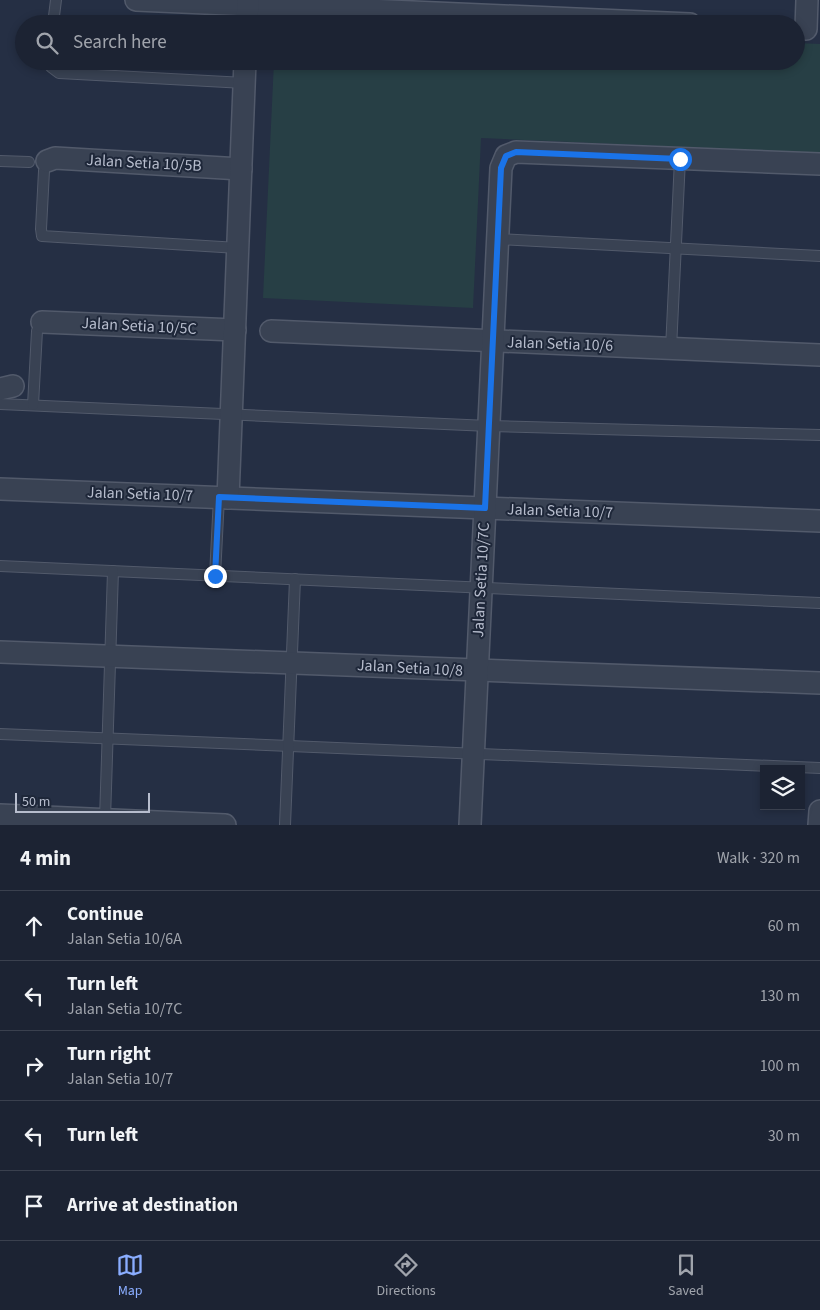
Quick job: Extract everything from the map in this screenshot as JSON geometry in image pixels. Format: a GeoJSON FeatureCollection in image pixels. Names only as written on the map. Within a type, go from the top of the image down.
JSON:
{"type":"FeatureCollection","features":[{"type":"Feature","properties":{"kind":"street"},"geometry":{"type":"LineString","coordinates":[[136,0],[247,10],[501,8],[584,15]]}},
{"type":"Feature","properties":{"kind":"street"},"geometry":{"type":"LineString","coordinates":[[807,0],[807,29]]}},
{"type":"Feature","properties":{"kind":"street"},"geometry":{"type":"LineString","coordinates":[[224,498],[231,414],[246,70]]}},
{"type":"Feature","properties":{"kind":"street","name":"Jalan Setia 10/7C"},"geometry":{"type":"LineString","coordinates":[[470,825],[501,168],[506,156],[516,152],[680,159]]}},
{"type":"Feature","properties":{"kind":"street","name":"Jalan Setia 10/5B"},"geometry":{"type":"LineString","coordinates":[[38,162],[54,158],[241,169]]}},
{"type":"Feature","properties":{"kind":"street"},"geometry":{"type":"LineString","coordinates":[[680,159],[820,164]]}},
{"type":"Feature","properties":{"kind":"street","name":"Jalan Setia 10/5C"},"geometry":{"type":"LineString","coordinates":[[42,322],[235,330]]}},
{"type":"Feature","properties":{"kind":"street","name":"Jalan Setia 10/6"},"geometry":{"type":"LineString","coordinates":[[271,331],[820,355]]}},
{"type":"Feature","properties":{"kind":"street","name":"Jalan Setia 10/7"},"geometry":{"type":"LineString","coordinates":[[0,489],[820,521]]}},
{"type":"Feature","properties":{"kind":"street","name":"Jalan Setia 10/8"},"geometry":{"type":"LineString","coordinates":[[0,652],[820,683]]}},
{"type":"Feature","properties":{"kind":"street"},"geometry":{"type":"LineString","coordinates":[[819,825],[820,811]]}},
{"type":"Feature","properties":{"kind":"street"},"geometry":{"type":"LineString","coordinates":[[0,815],[225,825]]}},
{"type":"Feature","properties":{"kind":"lane"},"geometry":{"type":"LineString","coordinates":[[54,15],[56,0]]}},
{"type":"Feature","properties":{"kind":"lane"},"geometry":{"type":"LineString","coordinates":[[55,70],[59,73],[245,83]]}},
{"type":"Feature","properties":{"kind":"lane"},"geometry":{"type":"LineString","coordinates":[[671,349],[680,159]]}},
{"type":"Feature","properties":{"kind":"lane"},"geometry":{"type":"LineString","coordinates":[[0,161],[38,162],[44,171],[42,236],[238,248]]}},
{"type":"Feature","properties":{"kind":"lane"},"geometry":{"type":"LineString","coordinates":[[498,239],[820,256]]}},
{"type":"Feature","properties":{"kind":"lane"},"geometry":{"type":"LineString","coordinates":[[33,405],[37,331],[42,322]]}},
{"type":"Feature","properties":{"kind":"lane"},"geometry":{"type":"LineString","coordinates":[[0,404],[489,426],[820,436]]}},
{"type":"Feature","properties":{"kind":"lane"},"geometry":{"type":"LineString","coordinates":[[215,576],[224,498]]}},
{"type":"Feature","properties":{"kind":"lane"},"geometry":{"type":"LineString","coordinates":[[0,566],[820,604]]}},
{"type":"Feature","properties":{"kind":"lane"},"geometry":{"type":"LineString","coordinates":[[105,819],[113,571]]}},
{"type":"Feature","properties":{"kind":"lane"},"geometry":{"type":"LineString","coordinates":[[285,825],[295,579]]}},
{"type":"Feature","properties":{"kind":"lane"},"geometry":{"type":"LineString","coordinates":[[0,734],[820,768]]}},
{"type":"Feature","properties":{"kind":"green space"},"geometry":{"type":"Polygon","coordinates":[[[805,43],[820,44],[820,153],[481,138],[473,308],[263,298],[274,70],[805,70],[805,43]]]}},
{"type":"Feature","properties":{"kind":"route"},"geometry":{"type":"LineString","coordinates":[[215,576],[219,497],[485,508],[501,168],[506,156],[516,152],[680,159]]}}]}
